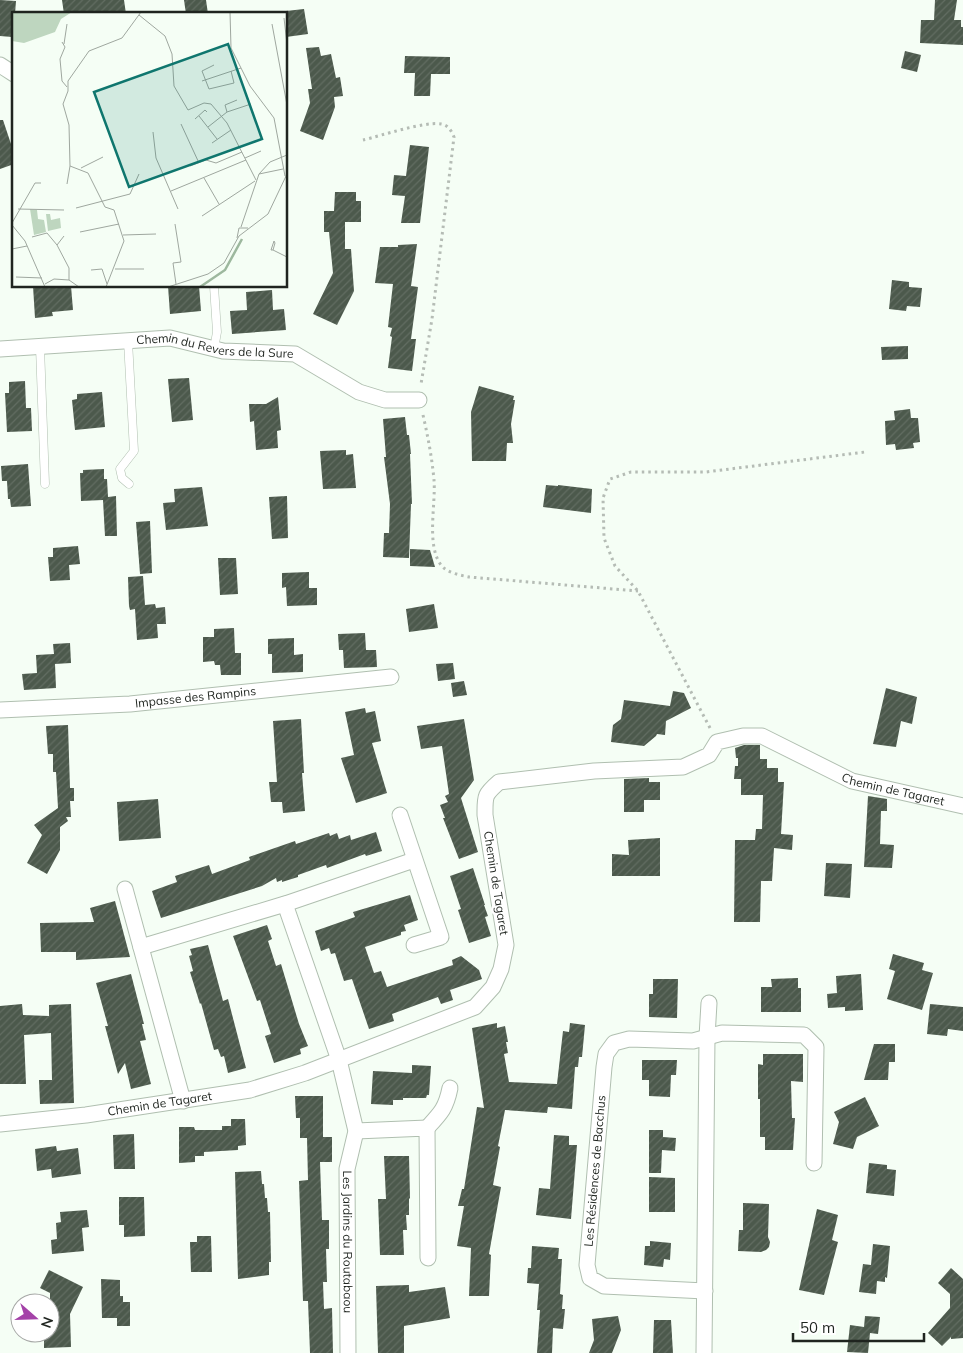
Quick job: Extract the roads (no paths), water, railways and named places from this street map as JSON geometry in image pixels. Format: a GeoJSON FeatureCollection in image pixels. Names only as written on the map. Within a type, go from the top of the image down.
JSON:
{"type":"FeatureCollection","features":[{"type":"Feature","properties":{"kind":"street"},"geometry":{"type":"LineString","coordinates":[[0,65],[12,73]]}},
{"type":"Feature","properties":{"kind":"street","name":"Chemin du Revers de la Sure"},"geometry":{"type":"LineString","coordinates":[[0,349],[170,338],[223,352],[295,354],[359,392],[385,400],[419,400]]}},
{"type":"Feature","properties":{"kind":"street","name":"Impasse des Rampins"},"geometry":{"type":"LineString","coordinates":[[0,710],[130,704],[391,677]]}},
{"type":"Feature","properties":{"kind":"street","name":"Chemin de Tagaret"},"geometry":{"type":"LineString","coordinates":[[0,1124],[86,1115],[250,1090],[305,1073],[475,1007],[494,987],[501,969],[506,945],[484,815],[484,797],[499,782],[594,772],[683,767],[709,755],[718,742],[743,736],[762,736],[852,781],[963,806]]}},
{"type":"Feature","properties":{"kind":"street"},"geometry":{"type":"LineString","coordinates":[[400,815],[440,937],[414,945]]}},
{"type":"Feature","properties":{"kind":"street"},"geometry":{"type":"LineString","coordinates":[[141,947],[285,904],[414,860]]}},
{"type":"Feature","properties":{"kind":"street"},"geometry":{"type":"LineString","coordinates":[[125,889],[183,1101]]}},
{"type":"Feature","properties":{"kind":"street","name":"Les Jardins du Routabaou"},"geometry":{"type":"LineString","coordinates":[[285,904],[339,1060],[356,1131],[347,1169],[348,1353]]}},
{"type":"Feature","properties":{"kind":"street"},"geometry":{"type":"LineString","coordinates":[[704,1353],[707,1037],[709,1003]]}},
{"type":"Feature","properties":{"kind":"street","name":"Les Résidences de Bacchus"},"geometry":{"type":"LineString","coordinates":[[705,1291],[604,1286],[590,1278],[587,1265],[606,1054],[614,1043],[629,1039],[693,1041],[722,1033],[804,1035],[816,1047],[814,1163]]}},
{"type":"Feature","properties":{"kind":"street"},"geometry":{"type":"LineString","coordinates":[[356,1131],[427,1128],[444,1111],[450,1088]]}},
{"type":"Feature","properties":{"kind":"street"},"geometry":{"type":"LineString","coordinates":[[427,1128],[428,1258]]}},
{"type":"Feature","properties":{"kind":"lane"},"geometry":{"type":"LineString","coordinates":[[214,288],[217,332],[214,350]]}},
{"type":"Feature","properties":{"kind":"lane"},"geometry":{"type":"LineString","coordinates":[[128,341],[134,451],[120,469],[122,478],[129,484]]}},
{"type":"Feature","properties":{"kind":"lane"},"geometry":{"type":"LineString","coordinates":[[40,346],[45,484]]}}]}
